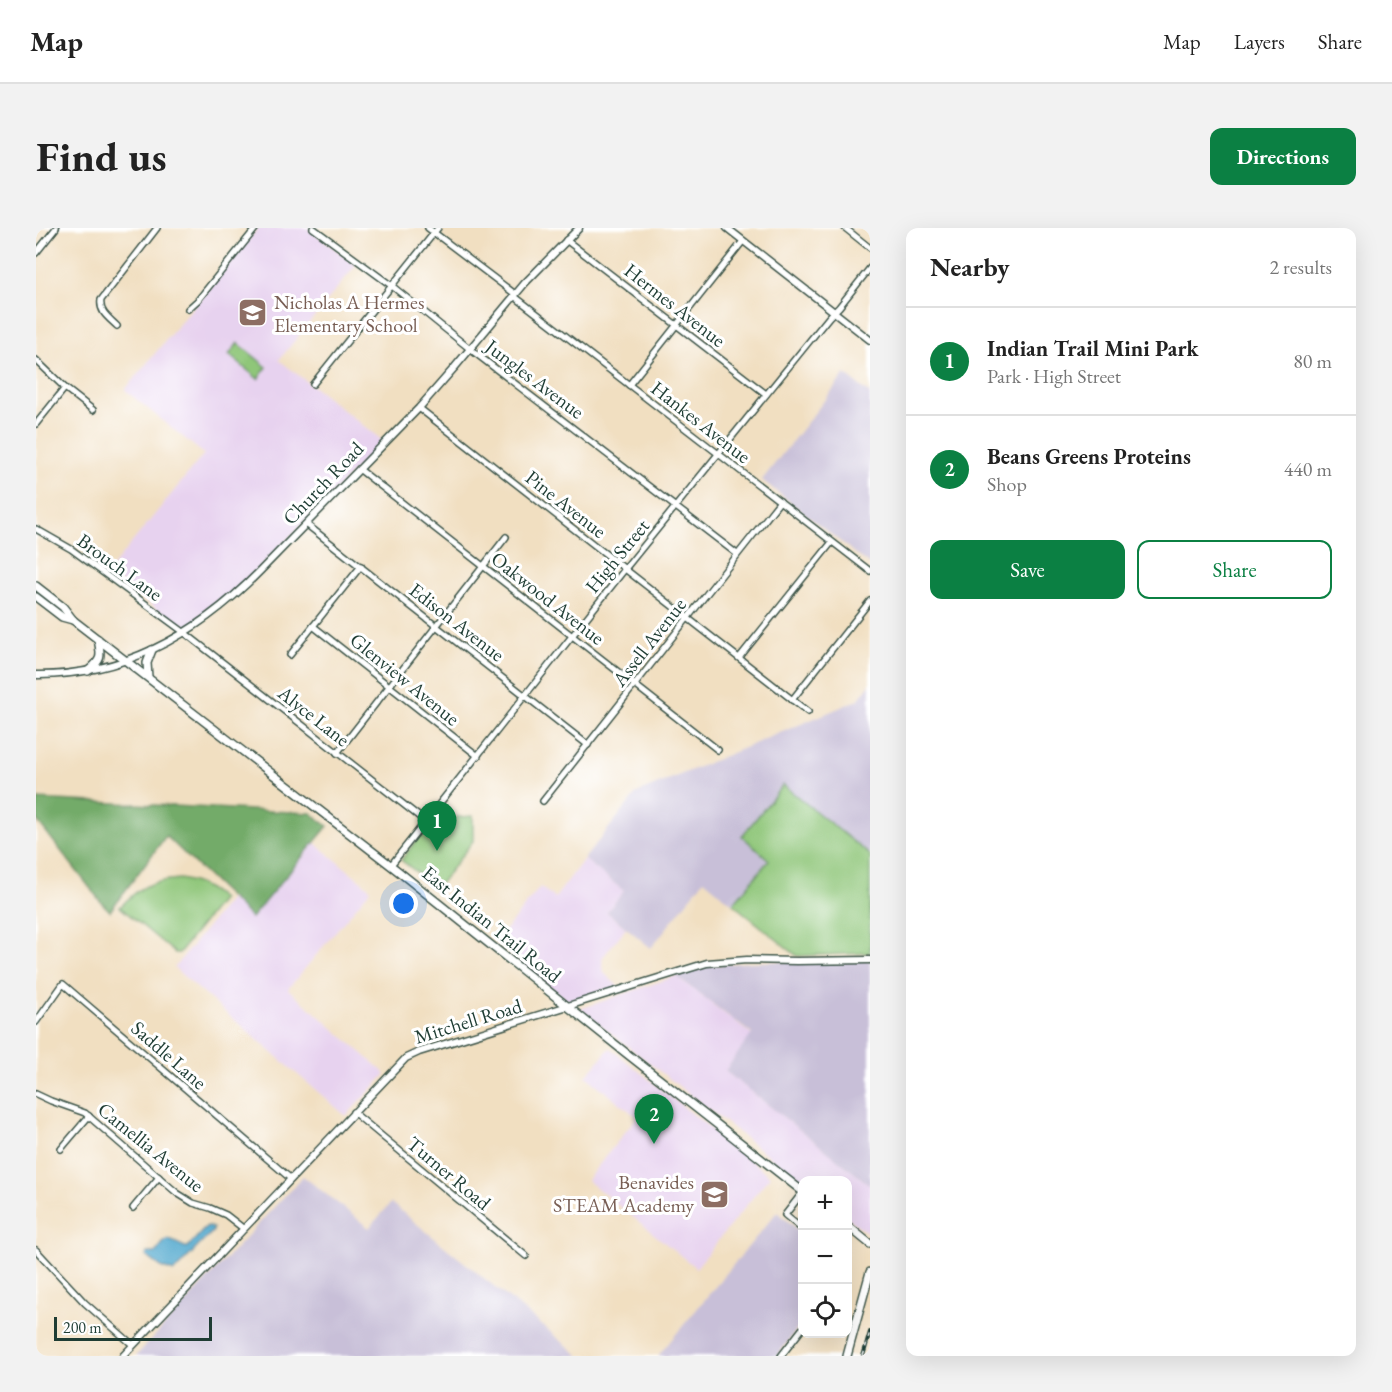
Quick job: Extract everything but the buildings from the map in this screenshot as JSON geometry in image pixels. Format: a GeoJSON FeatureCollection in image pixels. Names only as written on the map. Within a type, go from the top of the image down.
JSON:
{"type":"FeatureCollection","features":[{"type":"Feature","properties":{"kind":"main road","name":"East Indian Trail Road"},"geometry":{"type":"LineString","coordinates":[[36,586],[63,607],[73,620],[391,865],[798,1189]]}},
{"type":"Feature","properties":{"kind":"main road","name":"East Indian Trail Road"},"geometry":{"type":"LineString","coordinates":[[36,597],[62,617],[73,620]]}},
{"type":"Feature","properties":{"kind":"main road"},"geometry":{"type":"LineString","coordinates":[[88,671],[100,660],[98,639]]}},
{"type":"Feature","properties":{"kind":"main road"},"geometry":{"type":"LineString","coordinates":[[148,678],[147,663],[152,650]]}},
{"type":"Feature","properties":{"kind":"main road"},"geometry":{"type":"LineString","coordinates":[[852,1229],[870,1244]]}},
{"type":"Feature","properties":{"kind":"main road"},"geometry":{"type":"LineString","coordinates":[[847,1356],[870,1275]]}},
{"type":"Feature","properties":{"kind":"street"},"geometry":{"type":"LineString","coordinates":[[36,253],[56,228]]}},
{"type":"Feature","properties":{"kind":"street"},"geometry":{"type":"LineString","coordinates":[[117,326],[102,311],[101,300],[157,228]]}},
{"type":"Feature","properties":{"kind":"street"},"geometry":{"type":"LineString","coordinates":[[188,309],[198,300],[256,228]]}},
{"type":"Feature","properties":{"kind":"street","name":"Jungles Avenue"},"geometry":{"type":"LineString","coordinates":[[313,228],[392,286],[737,554]]}},
{"type":"Feature","properties":{"kind":"street","name":"Hankes Avenue"},"geometry":{"type":"LineString","coordinates":[[428,228],[436,230],[514,295],[870,571]]}},
{"type":"Feature","properties":{"kind":"street","name":"Church Road"},"geometry":{"type":"LineString","coordinates":[[36,675],[88,671],[126,661],[185,633],[222,606],[245,587],[419,408],[514,295],[579,228]]}},
{"type":"Feature","properties":{"kind":"street"},"geometry":{"type":"LineString","coordinates":[[727,228],[870,340]]}},
{"type":"Feature","properties":{"kind":"street"},"geometry":{"type":"LineString","coordinates":[[844,228],[870,248]]}},
{"type":"Feature","properties":{"kind":"street"},"geometry":{"type":"LineString","coordinates":[[313,384],[436,230]]}},
{"type":"Feature","properties":{"kind":"street","name":"Hermes Avenue"},"geometry":{"type":"LineString","coordinates":[[567,240],[766,394]]}},
{"type":"Feature","properties":{"kind":"street"},"geometry":{"type":"LineString","coordinates":[[629,385],[743,241]]}},
{"type":"Feature","properties":{"kind":"street","name":"High Street"},"geometry":{"type":"LineString","coordinates":[[391,865],[718,453],[870,268]]}},
{"type":"Feature","properties":{"kind":"street"},"geometry":{"type":"LineString","coordinates":[[36,360],[93,410]]}},
{"type":"Feature","properties":{"kind":"street"},"geometry":{"type":"LineString","coordinates":[[36,424],[66,388]]}},
{"type":"Feature","properties":{"kind":"street","name":"Pine Avenue"},"geometry":{"type":"LineString","coordinates":[[419,408],[808,712]]}},
{"type":"Feature","properties":{"kind":"street","name":"Oakwood Avenue"},"geometry":{"type":"LineString","coordinates":[[359,469],[718,750]]}},
{"type":"Feature","properties":{"kind":"street","name":"Assell Avenue"},"geometry":{"type":"LineString","coordinates":[[543,801],[780,501]]}},
{"type":"Feature","properties":{"kind":"street","name":"Edison Avenue"},"geometry":{"type":"LineString","coordinates":[[306,524],[588,745]]}},
{"type":"Feature","properties":{"kind":"street","name":"Brouch Lane"},"geometry":{"type":"LineString","coordinates":[[36,529],[71,549],[185,633]]}},
{"type":"Feature","properties":{"kind":"street"},"geometry":{"type":"LineString","coordinates":[[337,753],[506,537]]}},
{"type":"Feature","properties":{"kind":"street"},"geometry":{"type":"LineString","coordinates":[[739,658],[832,542]]}},
{"type":"Feature","properties":{"kind":"street"},"geometry":{"type":"LineString","coordinates":[[290,655],[361,566]]}},
{"type":"Feature","properties":{"kind":"street"},"geometry":{"type":"LineString","coordinates":[[792,700],[870,601]]}},
{"type":"Feature","properties":{"kind":"street","name":"Glenview Avenue"},"geometry":{"type":"LineString","coordinates":[[313,626],[478,756]]}},
{"type":"Feature","properties":{"kind":"street","name":"Alyce Lane"},"geometry":{"type":"LineString","coordinates":[[185,633],[426,822]]}},
{"type":"Feature","properties":{"kind":"street","name":"Mitchell Road"},"geometry":{"type":"LineString","coordinates":[[123,1356],[406,1058],[419,1052],[707,963],[747,960],[870,960]]}},
{"type":"Feature","properties":{"kind":"street","name":"Saddle Lane"},"geometry":{"type":"LineString","coordinates":[[36,1022],[63,984],[291,1179]]}},
{"type":"Feature","properties":{"kind":"street","name":"Camellia Avenue"},"geometry":{"type":"LineString","coordinates":[[36,1094],[84,1113],[186,1199],[226,1215],[243,1229]]}},
{"type":"Feature","properties":{"kind":"street","name":"Turner Road"},"geometry":{"type":"LineString","coordinates":[[353,1112],[525,1256]]}},
{"type":"Feature","properties":{"kind":"street"},"geometry":{"type":"LineString","coordinates":[[61,1149],[88,1116]]}},
{"type":"Feature","properties":{"kind":"street"},"geometry":{"type":"LineString","coordinates":[[133,1208],[159,1177]]}},
{"type":"Feature","properties":{"kind":"street"},"geometry":{"type":"LineString","coordinates":[[798,1197],[785,1215],[798,1226]]}},
{"type":"Feature","properties":{"kind":"street"},"geometry":{"type":"LineString","coordinates":[[36,1250],[85,1303],[133,1345]]}},
{"type":"Feature","properties":{"kind":"street"},"geometry":{"type":"LineString","coordinates":[[781,1356],[798,1334]]}},
{"type":"Feature","properties":{"kind":"shaded area"},"geometry":{"type":"Polygon","coordinates":[[[258,228],[308,228],[356,265],[279,360],[383,441],[243,585],[185,631],[108,572],[204,454],[125,390],[258,228]]]}},
{"type":"Feature","properties":{"kind":"shaded area"},"geometry":{"type":"Polygon","coordinates":[[[845,374],[870,394],[870,565],[762,480],[845,374]]]}},
{"type":"Feature","properties":{"kind":"shaded area"},"geometry":{"type":"Polygon","coordinates":[[[870,684],[870,855],[783,785],[742,836],[769,859],[733,904],[704,880],[651,948],[607,912],[624,891],[584,859],[637,793],[858,700],[870,684]]]}},
{"type":"Feature","properties":{"kind":"shaded area"},"geometry":{"type":"Polygon","coordinates":[[[315,843],[371,889],[288,989],[386,1074],[346,1116],[174,968],[230,899],[251,918],[315,843]]]}},
{"type":"Feature","properties":{"kind":"shaded area"},"geometry":{"type":"Polygon","coordinates":[[[584,859],[624,891],[607,912],[626,928],[602,958],[604,973],[619,987],[570,1003],[495,943],[540,887],[555,898],[584,859]]]}},
{"type":"Feature","properties":{"kind":"shaded area"},"geometry":{"type":"Polygon","coordinates":[[[870,960],[870,1185],[725,1071],[752,1034],[676,976],[704,966],[750,962],[870,960]]]}},
{"type":"Feature","properties":{"kind":"shaded area"},"geometry":{"type":"Polygon","coordinates":[[[676,976],[752,1035],[725,1071],[870,1185],[870,1235],[852,1221],[852,1176],[798,1176],[798,1179],[580,1009],[676,976]]]}},
{"type":"Feature","properties":{"kind":"shaded area"},"geometry":{"type":"Polygon","coordinates":[[[610,1048],[770,1176],[696,1268],[587,1180],[637,1117],[586,1076],[610,1048]]]}},
{"type":"Feature","properties":{"kind":"shaded area"},"geometry":{"type":"Polygon","coordinates":[[[303,1176],[369,1228],[391,1203],[580,1356],[136,1356],[303,1176]]]}},
{"type":"Feature","properties":{"kind":"shaded area"},"geometry":{"type":"Polygon","coordinates":[[[777,1212],[798,1230],[798,1328],[777,1356],[658,1356],[777,1212]]]}},
{"type":"Feature","properties":{"kind":"green space"},"geometry":{"type":"Polygon","coordinates":[[[238,343],[267,367],[258,379],[229,355],[238,343]]]}},
{"type":"Feature","properties":{"kind":"green space"},"geometry":{"type":"Polygon","coordinates":[[[783,785],[870,855],[870,953],[797,956],[733,904],[769,860],[742,836],[783,785]]]}},
{"type":"Feature","properties":{"kind":"green space"},"geometry":{"type":"Polygon","coordinates":[[[36,799],[311,813],[328,826],[251,918],[166,836],[110,911],[36,819],[36,799]]]}},
{"type":"Feature","properties":{"kind":"green space"},"geometry":{"type":"Polygon","coordinates":[[[473,816],[473,841],[437,888],[401,860],[433,819],[473,816]]]}},
{"type":"Feature","properties":{"kind":"green space"},"geometry":{"type":"Polygon","coordinates":[[[180,879],[203,886],[222,899],[179,953],[175,953],[120,907],[140,889],[161,881],[180,879]]]}},
{"type":"Feature","properties":{"kind":"water"},"geometry":{"type":"Polygon","coordinates":[[[207,1226],[213,1228],[213,1231],[174,1272],[163,1268],[146,1256],[147,1253],[155,1253],[168,1239],[188,1247],[207,1226]]]}},
{"type":"Feature","properties":{"kind":"railway"},"geometry":{"type":"LineString","coordinates":[[863,1356],[870,1332]]}},
{"type":"Feature","properties":{"kind":"place","name":"Nicholas A Hermes Elementary School"},"geometry":{"type":"Point","coordinates":[253,313]}},
{"type":"Feature","properties":{"kind":"place","name":"Indian Trail Mini Park"},"geometry":{"type":"Point","coordinates":[437,851]}},
{"type":"Feature","properties":{"kind":"place","name":"Beans Greens Proteins"},"geometry":{"type":"Point","coordinates":[654,1144]}},
{"type":"Feature","properties":{"kind":"place","name":"Benavides STEAM Academy"},"geometry":{"type":"Point","coordinates":[715,1194]}}]}
